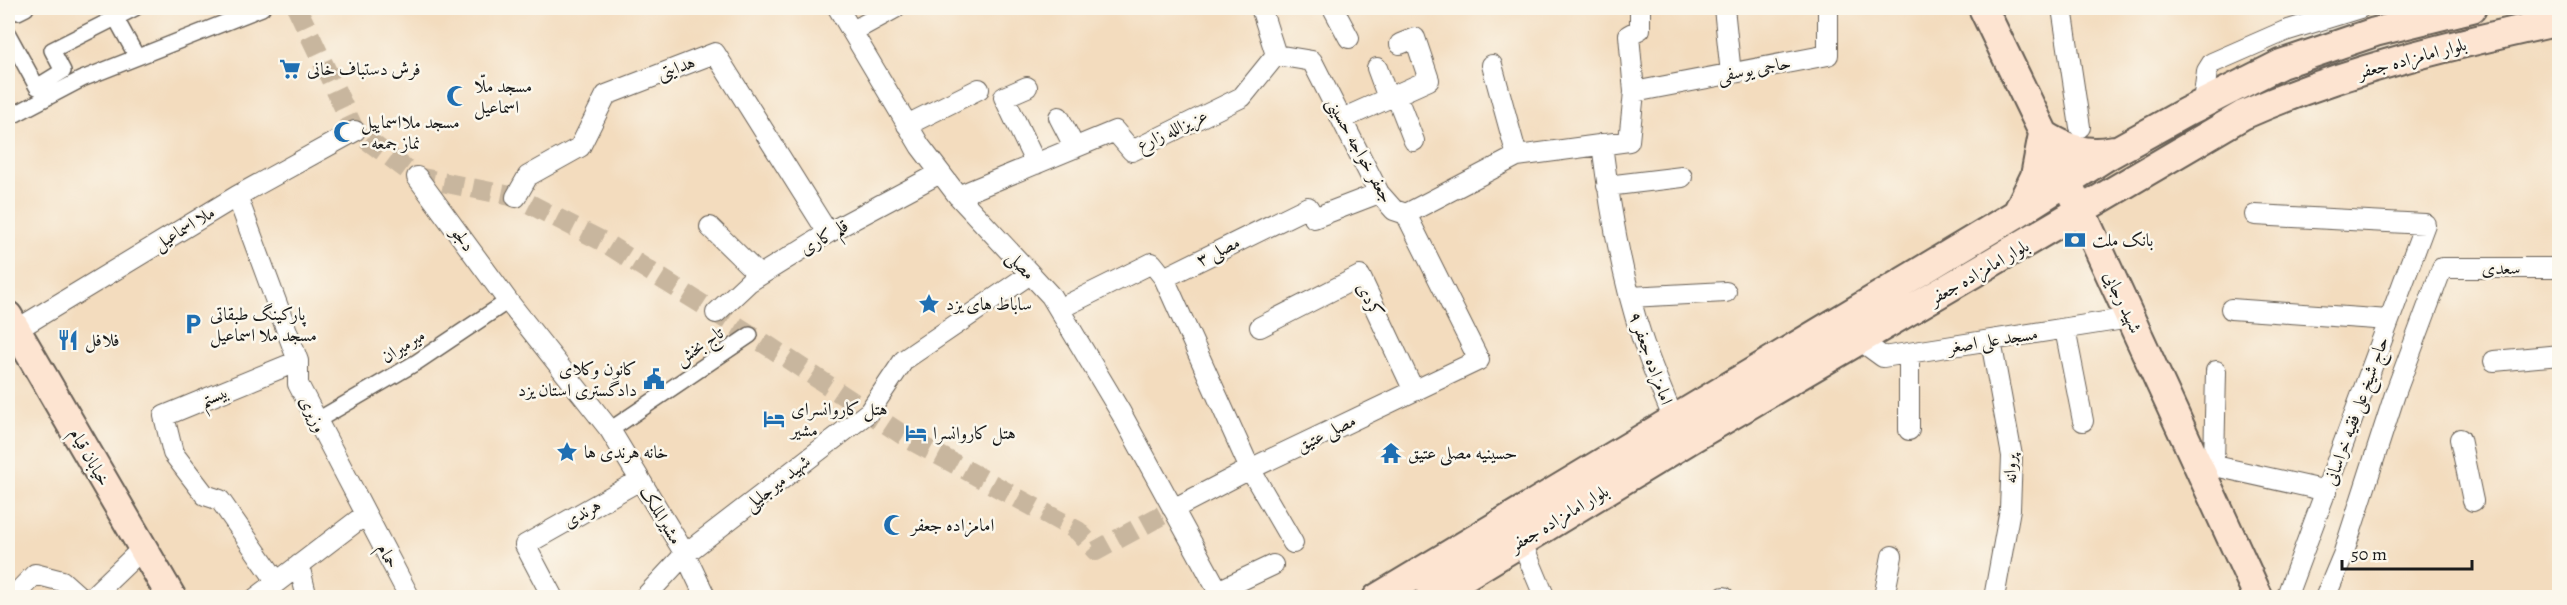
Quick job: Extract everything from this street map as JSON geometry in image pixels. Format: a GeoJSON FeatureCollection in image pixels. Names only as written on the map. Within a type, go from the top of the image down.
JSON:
{"type":"FeatureCollection","features":[{"type":"Feature","properties":{"kind":"main road","name":"شهید رجایی"},"geometry":{"type":"LineString","coordinates":[[1983,8],[2130,318],[2205,463],[2259,597]]}},
{"type":"Feature","properties":{"kind":"main road","name":"بلوار امامزاده جعفر"},"geometry":{"type":"LineString","coordinates":[[1429,597],[1452,567],[1674,420],[2120,149],[2203,103],[2281,64],[2375,32],[2472,8]]}},
{"type":"Feature","properties":{"kind":"main road","name":"بلوار امامزاده جعفر"},"geometry":{"type":"LineString","coordinates":[[1377,597],[1521,541],[2243,116],[2289,95],[2392,61],[2559,21]]}},
{"type":"Feature","properties":{"kind":"main road"},"geometry":{"type":"LineString","coordinates":[[2012,252],[2018,243],[2015,231],[2006,220],[2035,176],[2043,134],[2060,145],[2080,152],[2100,154],[2120,149]]}},
{"type":"Feature","properties":{"kind":"main road"},"geometry":{"type":"LineString","coordinates":[[2042,235],[2062,238],[2101,253],[2098,233],[2102,212],[2112,194]]}},
{"type":"Feature","properties":{"kind":"main road","name":"خیابان قیام"},"geometry":{"type":"LineString","coordinates":[[12,323],[172,597]]}},
{"type":"Feature","properties":{"kind":"street"},"geometry":{"type":"LineString","coordinates":[[15,8],[18,12],[26,8]]}},
{"type":"Feature","properties":{"kind":"street"},"geometry":{"type":"LineString","coordinates":[[8,118],[63,72],[52,50],[135,8]]}},
{"type":"Feature","properties":{"kind":"street"},"geometry":{"type":"LineString","coordinates":[[8,34],[37,87],[44,90],[82,79],[262,8]]}},
{"type":"Feature","properties":{"kind":"street","name":"مصلی"},"geometry":{"type":"LineString","coordinates":[[838,8],[920,146],[958,196],[1051,296],[1220,594]]}},
{"type":"Feature","properties":{"kind":"street"},"geometry":{"type":"LineString","coordinates":[[853,31],[895,8]]}},
{"type":"Feature","properties":{"kind":"street"},"geometry":{"type":"LineString","coordinates":[[1262,8],[1276,55]]}},
{"type":"Feature","properties":{"kind":"street"},"geometry":{"type":"LineString","coordinates":[[1333,8],[1349,38]]}},
{"type":"Feature","properties":{"kind":"street"},"geometry":{"type":"LineString","coordinates":[[1406,214],[1517,156],[1629,141],[1634,92],[1629,34],[1640,29],[1640,8]]}},
{"type":"Feature","properties":{"kind":"street"},"geometry":{"type":"LineString","coordinates":[[1724,8],[1731,74]]}},
{"type":"Feature","properties":{"kind":"street","name":"حاجی یوسفی"},"geometry":{"type":"LineString","coordinates":[[1634,92],[1828,55],[1828,8]]}},
{"type":"Feature","properties":{"kind":"street"},"geometry":{"type":"LineString","coordinates":[[2062,8],[2080,127]]}},
{"type":"Feature","properties":{"kind":"street"},"geometry":{"type":"LineString","coordinates":[[2203,103],[2207,71],[2212,63],[2285,31],[2361,8]]}},
{"type":"Feature","properties":{"kind":"street"},"geometry":{"type":"LineString","coordinates":[[116,17],[137,57]]}},
{"type":"Feature","properties":{"kind":"street"},"geometry":{"type":"LineString","coordinates":[[1342,119],[1429,80],[1414,38],[1400,44]]}},
{"type":"Feature","properties":{"kind":"street","name":"هدایتی"},"geometry":{"type":"LineString","coordinates":[[516,197],[528,176],[580,147],[606,95],[715,54],[828,233]]}},
{"type":"Feature","properties":{"kind":"street","name":"جعفر خواجه حسینی"},"geometry":{"type":"LineString","coordinates":[[1276,55],[1312,61],[1379,193],[1394,210],[1406,214],[1448,278],[1479,360]]}},
{"type":"Feature","properties":{"kind":"street","name":"عزیزالله زارع"},"geometry":{"type":"LineString","coordinates":[[958,196],[1115,131],[1132,151],[1242,97],[1276,55]]}},
{"type":"Feature","properties":{"kind":"street"},"geometry":{"type":"LineString","coordinates":[[1492,65],[1517,156]]}},
{"type":"Feature","properties":{"kind":"street"},"geometry":{"type":"LineString","coordinates":[[1377,68],[1414,141]]}},
{"type":"Feature","properties":{"kind":"street"},"geometry":{"type":"LineString","coordinates":[[1028,87],[1004,97],[1036,164]]}},
{"type":"Feature","properties":{"kind":"street"},"geometry":{"type":"LineString","coordinates":[[907,125],[979,89]]}},
{"type":"Feature","properties":{"kind":"street"},"geometry":{"type":"LineString","coordinates":[[1059,117],[1075,148]]}},
{"type":"Feature","properties":{"kind":"street","name":"ملا اسماعیل"},"geometry":{"type":"LineString","coordinates":[[12,323],[355,130]]}},
{"type":"Feature","properties":{"kind":"street"},"geometry":{"type":"LineString","coordinates":[[1602,144],[1607,186],[1630,297],[1726,292]]}},
{"type":"Feature","properties":{"kind":"street","name":"قلم کاری"},"geometry":{"type":"LineString","coordinates":[[716,313],[759,275],[828,233],[940,172]]}},
{"type":"Feature","properties":{"kind":"street","name":"دلجو"},"geometry":{"type":"LineString","coordinates":[[417,177],[508,302]]}},
{"type":"Feature","properties":{"kind":"street"},"geometry":{"type":"LineString","coordinates":[[1607,186],[1682,177]]}},
{"type":"Feature","properties":{"kind":"street","name":"مصلی ۳"},"geometry":{"type":"LineString","coordinates":[[1164,278],[1308,207],[1314,218],[1379,193]]}},
{"type":"Feature","properties":{"kind":"street","name":"وزیری"},"geometry":{"type":"LineString","coordinates":[[237,196],[298,361],[298,384],[366,514]]}},
{"type":"Feature","properties":{"kind":"street","name":"حاج شیخ علی فقیه خراسانی"},"geometry":{"type":"LineString","coordinates":[[2255,215],[2425,224],[2286,597]]}},
{"type":"Feature","properties":{"kind":"street"},"geometry":{"type":"LineString","coordinates":[[710,227],[759,275]]}},
{"type":"Feature","properties":{"kind":"street"},"geometry":{"type":"LineString","coordinates":[[1059,309],[1152,263],[1164,278],[1250,469],[1293,543]]}},
{"type":"Feature","properties":{"kind":"street","name":"حاج شیخ علی فقیه خراسانی"},"geometry":{"type":"LineString","coordinates":[[2325,597],[2343,555],[2395,394],[2442,268]]}},
{"type":"Feature","properties":{"kind":"street","name":"سعدی"},"geometry":{"type":"LineString","coordinates":[[2442,268],[2559,268]]}},
{"type":"Feature","properties":{"kind":"street","name":"شهید میرجلیلی"},"geometry":{"type":"LineString","coordinates":[[644,597],[685,554],[869,412],[904,360],[1030,274]]}},
{"type":"Feature","properties":{"kind":"street","name":"کردی"},"geometry":{"type":"LineString","coordinates":[[1260,327],[1360,276],[1414,391]]}},
{"type":"Feature","properties":{"kind":"street","name":"امامزاده جعفر ۹"},"geometry":{"type":"LineString","coordinates":[[1630,297],[1642,339],[1674,420]]}},
{"type":"Feature","properties":{"kind":"street","name":"میرمیران"},"geometry":{"type":"LineString","coordinates":[[316,421],[417,362],[508,302]]}},
{"type":"Feature","properties":{"kind":"street","name":"مشیرالملک"},"geometry":{"type":"LineString","coordinates":[[508,302],[610,430],[685,554],[706,597]]}},
{"type":"Feature","properties":{"kind":"street"},"geometry":{"type":"LineString","coordinates":[[2231,309],[2389,320]]}},
{"type":"Feature","properties":{"kind":"street","name":"مسجد علی اصغر"},"geometry":{"type":"LineString","coordinates":[[1861,341],[1883,357],[2130,318]]}},
{"type":"Feature","properties":{"kind":"street"},"geometry":{"type":"LineString","coordinates":[[2065,328],[2083,421]]}},
{"type":"Feature","properties":{"kind":"street","name":"تاج بخش"},"geometry":{"type":"LineString","coordinates":[[610,430],[750,335]]}},
{"type":"Feature","properties":{"kind":"street","name":"پروانه"},"geometry":{"type":"LineString","coordinates":[[1991,340],[2012,456],[2010,509],[1994,597]]}},
{"type":"Feature","properties":{"kind":"street"},"geometry":{"type":"LineString","coordinates":[[1909,354],[1909,430]]}},
{"type":"Feature","properties":{"kind":"street"},"geometry":{"type":"LineString","coordinates":[[2494,361],[2559,355]]}},
{"type":"Feature","properties":{"kind":"street","name":"مصلی عتیق"},"geometry":{"type":"LineString","coordinates":[[1173,509],[1250,469],[1479,360]]}},
{"type":"Feature","properties":{"kind":"street","name":"بیستم"},"geometry":{"type":"LineString","coordinates":[[277,582],[220,500],[205,495],[173,453],[164,416],[298,361]]}},
{"type":"Feature","properties":{"kind":"street"},"geometry":{"type":"LineString","coordinates":[[2216,371],[2205,463],[2327,491]]}},
{"type":"Feature","properties":{"kind":"street"},"geometry":{"type":"LineString","coordinates":[[2460,439],[2473,501]]}},
{"type":"Feature","properties":{"kind":"street","name":"هرندی"},"geometry":{"type":"LineString","coordinates":[[553,597],[525,546],[640,480]]}},
{"type":"Feature","properties":{"kind":"street"},"geometry":{"type":"LineString","coordinates":[[256,597],[366,514]]}},
{"type":"Feature","properties":{"kind":"street","name":"حمام"},"geometry":{"type":"LineString","coordinates":[[366,514],[410,597]]}},
{"type":"Feature","properties":{"kind":"street"},"geometry":{"type":"LineString","coordinates":[[1521,541],[1545,597]]}},
{"type":"Feature","properties":{"kind":"street"},"geometry":{"type":"LineString","coordinates":[[91,597],[143,548]]}},
{"type":"Feature","properties":{"kind":"street"},"geometry":{"type":"LineString","coordinates":[[1890,597],[1884,597],[1892,556]]}},
{"type":"Feature","properties":{"kind":"street"},"geometry":{"type":"LineString","coordinates":[[299,565],[307,597]]}},
{"type":"Feature","properties":{"kind":"street"},"geometry":{"type":"LineString","coordinates":[[1220,594],[1273,565]]}},
{"type":"Feature","properties":{"kind":"street"},"geometry":{"type":"LineString","coordinates":[[12,597],[35,574],[62,581],[81,597]]}},
{"type":"Feature","properties":{"kind":"tunnel"},"geometry":{"type":"LineString","coordinates":[[297,8],[355,131],[417,177],[516,197],[602,241],[770,347],[909,439],[1078,531],[1096,551],[1173,509]]}},
{"type":"Feature","properties":{"kind":"place","name":"فرش دستباف خانی"},"geometry":{"type":"Point","coordinates":[290,69]}},
{"type":"Feature","properties":{"kind":"place","name":"مسجد ملّا اسماعیل"},"geometry":{"type":"Point","coordinates":[457,96]}},
{"type":"Feature","properties":{"kind":"place","name":"مسجد ملااسماییل - نماز جمعه"},"geometry":{"type":"Point","coordinates":[344,132]}},
{"type":"Feature","properties":{"kind":"place","name":"بانک ملت"},"geometry":{"type":"Point","coordinates":[2075,240]}},
{"type":"Feature","properties":{"kind":"place","name":"ساباط های یزد"},"geometry":{"type":"Point","coordinates":[929,304]}},
{"type":"Feature","properties":{"kind":"place","name":"پارکینگ طبقاتی مسجد ملا اسماعیل"},"geometry":{"type":"Point","coordinates":[193,324]}},
{"type":"Feature","properties":{"kind":"place","name":"فلافل"},"geometry":{"type":"Point","coordinates":[68,340]}},
{"type":"Feature","properties":{"kind":"place","name":"کانون وکلای دادگستری استان یزد"},"geometry":{"type":"Point","coordinates":[654,379]}},
{"type":"Feature","properties":{"kind":"place","name":"هتل کاروانسرای مشیر"},"geometry":{"type":"Point","coordinates":[774,419]}},
{"type":"Feature","properties":{"kind":"place","name":"هتل کاروانسرا"},"geometry":{"type":"Point","coordinates":[916,433]}},
{"type":"Feature","properties":{"kind":"place","name":"خانه هرندی ها"},"geometry":{"type":"Point","coordinates":[567,452]}},
{"type":"Feature","properties":{"kind":"place","name":"حسینیه مصلی عتیق"},"geometry":{"type":"Point","coordinates":[1391,453]}},
{"type":"Feature","properties":{"kind":"place","name":"امامزاده جعفر"},"geometry":{"type":"Point","coordinates":[894,525]}}]}
